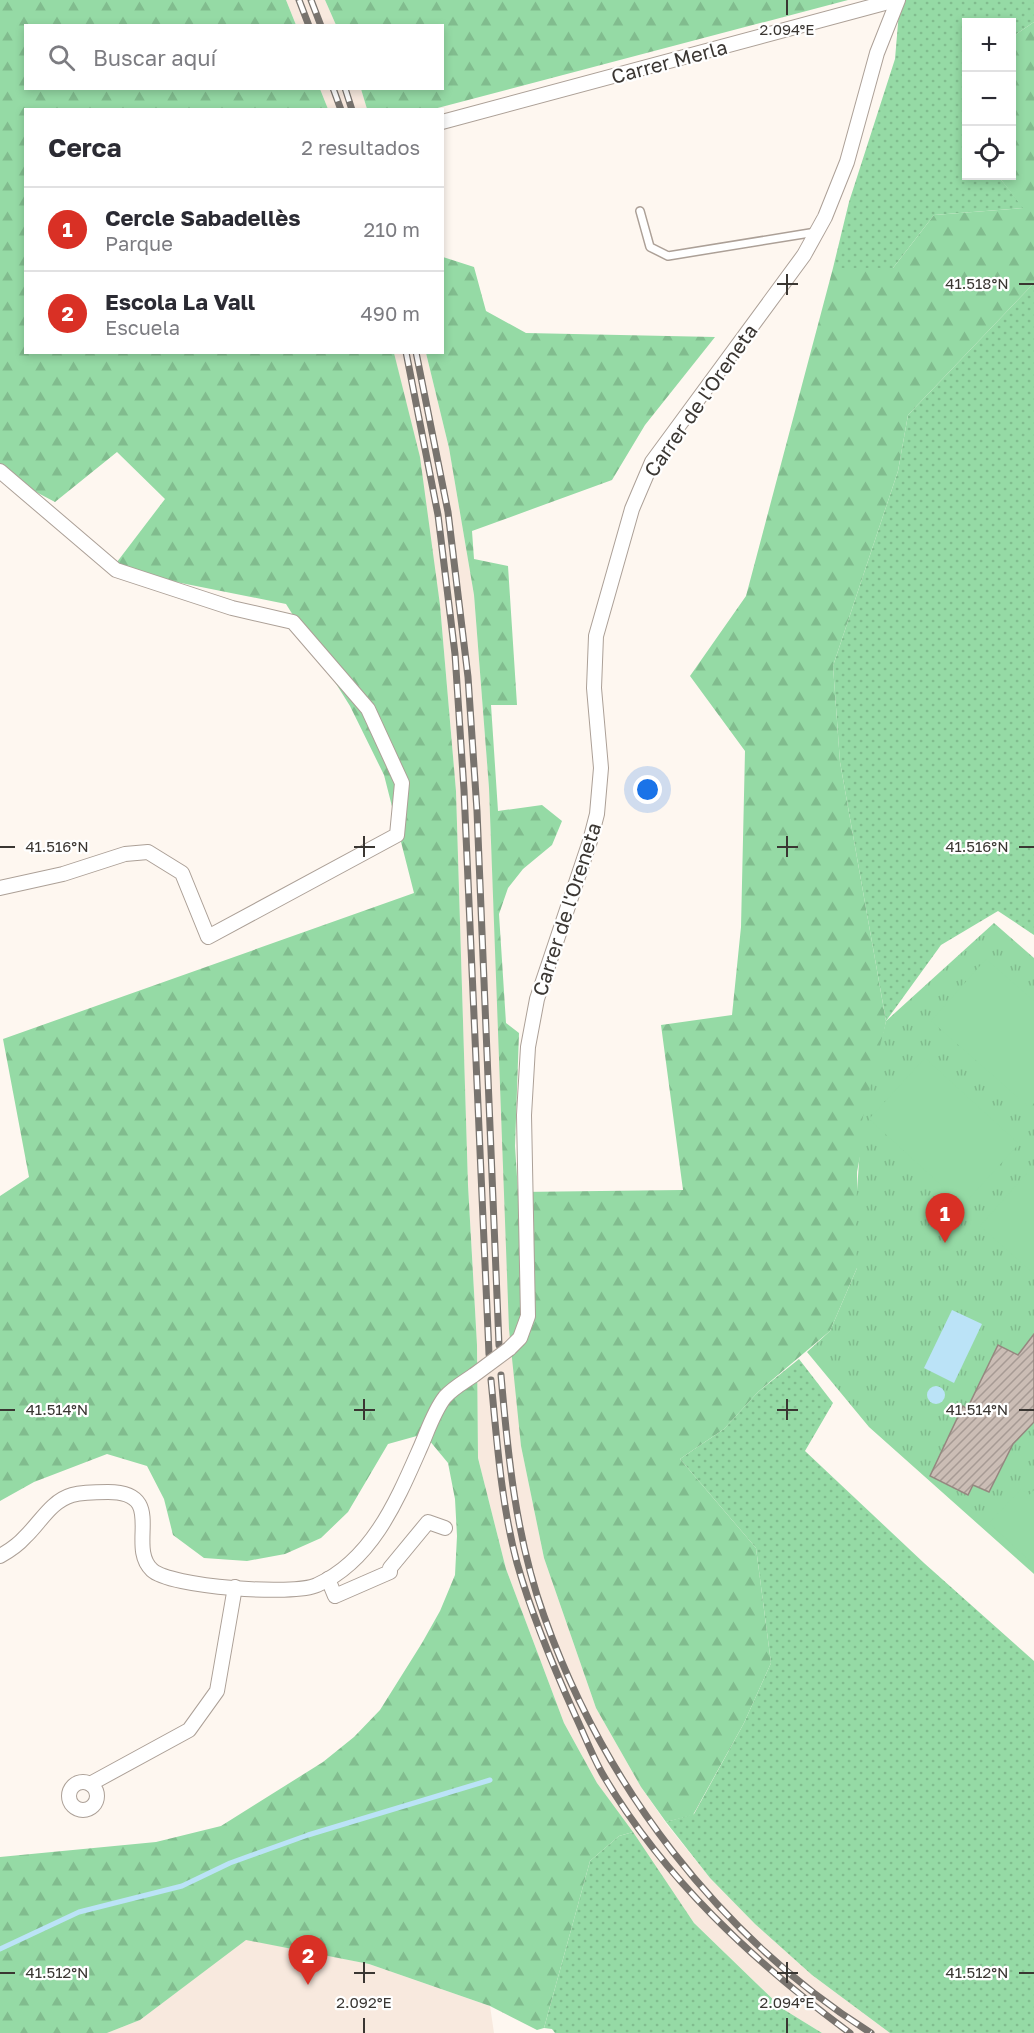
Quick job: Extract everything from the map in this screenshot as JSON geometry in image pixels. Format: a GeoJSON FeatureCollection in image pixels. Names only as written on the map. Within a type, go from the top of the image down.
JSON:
{"type":"FeatureCollection","features":[{"type":"Feature","properties":{"kind":"street","name":"Carrer Merla"},"geometry":{"type":"LineString","coordinates":[[444,121],[897,0]]}},
{"type":"Feature","properties":{"kind":"street","name":"Carrer de l'Oreneta"},"geometry":{"type":"LineString","coordinates":[[327,1579],[355,1557],[384,1523],[395,1505],[440,1405],[453,1389],[509,1349],[520,1338],[528,1316],[524,1115],[528,1047],[537,999],[597,814],[601,768],[593,660],[600,616],[632,509],[652,462],[790,274],[816,232],[847,162],[877,53],[897,0]]}},
{"type":"Feature","properties":{"kind":"street"},"geometry":{"type":"LineString","coordinates":[[0,471],[116,570],[232,608],[293,621],[368,709],[402,783],[397,835],[208,937],[182,873],[148,852],[125,854],[63,874],[0,888]]}},
{"type":"Feature","properties":{"kind":"street"},"geometry":{"type":"LineString","coordinates":[[0,1557],[25,1538],[63,1498],[86,1492],[115,1492],[131,1496],[141,1509],[143,1552],[153,1571],[171,1580],[295,1591],[327,1579],[335,1596],[390,1572],[390,1568],[428,1522],[445,1528]]}},
{"type":"Feature","properties":{"kind":"street"},"geometry":{"type":"LineString","coordinates":[[90,1784],[189,1730],[217,1691],[235,1587]]}},
{"type":"Feature","properties":{"kind":"lane"},"geometry":{"type":"LineString","coordinates":[[639,211],[650,247],[668,256],[816,232]]}},
{"type":"Feature","properties":{"kind":"shaded area"},"geometry":{"type":"Polygon","coordinates":[[[286,0],[325,0],[336,24],[296,24],[286,0]]]}},
{"type":"Feature","properties":{"kind":"shaded area"},"geometry":{"type":"Polygon","coordinates":[[[320,90],[361,90],[367,108],[328,108],[320,90]]]}},
{"type":"Feature","properties":{"kind":"shaded area"},"geometry":{"type":"Polygon","coordinates":[[[394,354],[426,354],[449,448],[474,595],[489,788],[505,1184],[521,1446],[544,1558],[596,1708],[641,1787],[668,1826],[710,1878],[755,1924],[812,1975],[890,2033],[822,2033],[783,2009],[694,1923],[597,1783],[564,1723],[506,1569],[478,1458],[477,1345],[468,1185],[456,791],[440,605],[394,354]]]}},
{"type":"Feature","properties":{"kind":"shaded area"},"geometry":{"type":"Polygon","coordinates":[[[246,1939],[369,1964],[490,2006],[494,2033],[107,2033],[140,2020],[246,1939]]]}},
{"type":"Feature","properties":{"kind":"green space"},"geometry":{"type":"Polygon","coordinates":[[[0,0],[286,0],[296,24],[24,24],[24,90],[320,90],[328,108],[24,108],[24,354],[394,354],[420,457],[440,605],[456,791],[468,1185],[477,1345],[478,1458],[506,1569],[564,1723],[597,1783],[633,1832],[619,1836],[590,1861],[544,2028],[537,2030],[490,2006],[369,1964],[246,1940],[140,2020],[107,2033],[0,2033],[0,1857],[156,1842],[221,1826],[323,1762],[354,1737],[380,1710],[422,1643],[440,1611],[455,1575],[457,1536],[455,1499],[448,1463],[424,1434],[388,1444],[348,1512],[321,1538],[285,1554],[247,1561],[204,1558],[173,1535],[164,1499],[147,1466],[107,1454],[34,1482],[0,1501],[0,1196],[29,1177],[3,1039],[414,893],[384,775],[350,706],[286,604],[116,570],[117,562],[165,499],[117,452],[55,502],[0,473],[0,0]]]}},
{"type":"Feature","properties":{"kind":"green space"},"geometry":{"type":"Polygon","coordinates":[[[325,0],[848,0],[438,108],[367,108],[361,90],[444,90],[444,24],[336,24],[325,0]]]}},
{"type":"Feature","properties":{"kind":"green space"},"geometry":{"type":"Polygon","coordinates":[[[900,0],[1034,0],[1034,22],[1016,34],[1016,18],[962,18],[962,180],[1001,180],[1024,208],[934,215],[893,268],[833,268],[849,202],[895,59],[900,0]]]}},
{"type":"Feature","properties":{"kind":"green space"},"geometry":{"type":"Polygon","coordinates":[[[1034,22],[1034,283],[908,415],[898,471],[833,666],[840,762],[886,1021],[857,1172],[857,1268],[830,1331],[758,1392],[724,1429],[680,1459],[756,1548],[771,1663],[744,1723],[693,1815],[666,1822],[641,1787],[596,1708],[544,1558],[521,1446],[509,1329],[489,788],[474,595],[449,448],[426,354],[444,354],[444,257],[474,267],[486,311],[526,333],[715,337],[645,425],[612,480],[472,531],[474,559],[508,566],[517,705],[491,705],[498,811],[542,805],[562,821],[552,845],[523,869],[508,888],[499,914],[506,1023],[519,1033],[515,1146],[518,1192],[683,1190],[661,1025],[732,1015],[741,927],[745,751],[690,676],[746,596],[833,268],[893,268],[934,215],[1023,208],[1001,180],[1016,180],[1016,34],[1034,22]]]}},
{"type":"Feature","properties":{"kind":"green space"},"geometry":{"type":"Polygon","coordinates":[[[1034,283],[1034,935],[998,911],[941,945],[886,1021],[840,762],[833,666],[898,471],[908,415],[1034,283]]]}},
{"type":"Feature","properties":{"kind":"green space"},"geometry":{"type":"Polygon","coordinates":[[[994,923],[1034,958],[1034,1574],[869,1427],[807,1352],[830,1331],[857,1268],[855,1218],[862,1121],[886,1021],[994,923]]]}},
{"type":"Feature","properties":{"kind":"green space"},"geometry":{"type":"Polygon","coordinates":[[[986,959],[1034,1001],[1034,1103],[1030,1108],[931,1021],[986,959]]]}},
{"type":"Feature","properties":{"kind":"green space"},"geometry":{"type":"Polygon","coordinates":[[[925,1058],[1019,1144],[963,1205],[869,1119],[925,1058]]]}},
{"type":"Feature","properties":{"kind":"green space"},"geometry":{"type":"Polygon","coordinates":[[[1027,1173],[1034,1179],[1034,1274],[980,1226],[1027,1173]]]}},
{"type":"Feature","properties":{"kind":"green space"},"geometry":{"type":"Polygon","coordinates":[[[799,1359],[833,1403],[805,1451],[924,1563],[1034,1661],[1034,2033],[890,2033],[812,1975],[755,1924],[710,1878],[666,1822],[694,1814],[744,1723],[771,1663],[756,1548],[680,1459],[724,1429],[758,1392],[799,1359]]]}},
{"type":"Feature","properties":{"kind":"green space"},"geometry":{"type":"Polygon","coordinates":[[[1021,1489],[1029,1495],[1034,1490],[1034,1565],[989,1523],[1021,1489]]]}},
{"type":"Feature","properties":{"kind":"green space"},"geometry":{"type":"Polygon","coordinates":[[[633,1832],[694,1923],[783,2009],[822,2033],[555,2033],[552,2029],[544,2028],[590,1861],[619,1836],[633,1832]]]}},
{"type":"Feature","properties":{"kind":"water"},"geometry":{"type":"Polygon","coordinates":[[[952,1310],[982,1324],[954,1383],[924,1368],[952,1310]]]}},
{"type":"Feature","properties":{"kind":"water"},"geometry":{"type":"Polygon","coordinates":[[[932,1386],[940,1386],[945,1391],[943,1402],[932,1404],[927,1399],[927,1391],[932,1386]]]}},
{"type":"Feature","properties":{"kind":"building"},"geometry":{"type":"Polygon","coordinates":[[[1034,1334],[1034,1422],[1013,1444],[989,1492],[973,1485],[968,1495],[930,1476],[963,1406],[967,1409],[998,1345],[1018,1355],[1034,1334]]]}},
{"type":"Feature","properties":{"kind":"waterway"},"geometry":{"type":"LineString","coordinates":[[0,1949],[79,1912],[182,1886],[230,1863],[308,1835],[490,1780]]}},
{"type":"Feature","properties":{"kind":"railway"},"geometry":{"type":"LineString","coordinates":[[299,0],[308,24]]}},
{"type":"Feature","properties":{"kind":"railway"},"geometry":{"type":"LineString","coordinates":[[311,0],[320,24]]}},
{"type":"Feature","properties":{"kind":"railway"},"geometry":{"type":"LineString","coordinates":[[334,90],[340,108]]}},
{"type":"Feature","properties":{"kind":"railway"},"geometry":{"type":"LineString","coordinates":[[346,90],[351,108]]}},
{"type":"Feature","properties":{"kind":"railway"},"geometry":{"type":"LineString","coordinates":[[406,354],[438,515],[455,654],[464,790],[489,1354]]}},
{"type":"Feature","properties":{"kind":"railway"},"geometry":{"type":"LineString","coordinates":[[416,354],[448,512],[468,677],[477,811],[499,1345]]}},
{"type":"Feature","properties":{"kind":"railway"},"geometry":{"type":"LineString","coordinates":[[501,1375],[515,1497],[534,1587],[569,1678],[599,1739],[633,1797],[673,1852],[716,1903],[764,1951],[815,1994],[871,2033]]}},
{"type":"Feature","properties":{"kind":"railway"},"geometry":{"type":"LineString","coordinates":[[491,1380],[503,1495],[517,1563],[551,1659],[602,1773],[653,1848],[713,1916],[779,1977],[850,2033]]}},
{"type":"Feature","properties":{"kind":"place","name":"Cercle Sabadellès"},"geometry":{"type":"Point","coordinates":[945,1243]}},
{"type":"Feature","properties":{"kind":"place","name":"Escola La Vall"},"geometry":{"type":"Point","coordinates":[308,1985]}}]}
